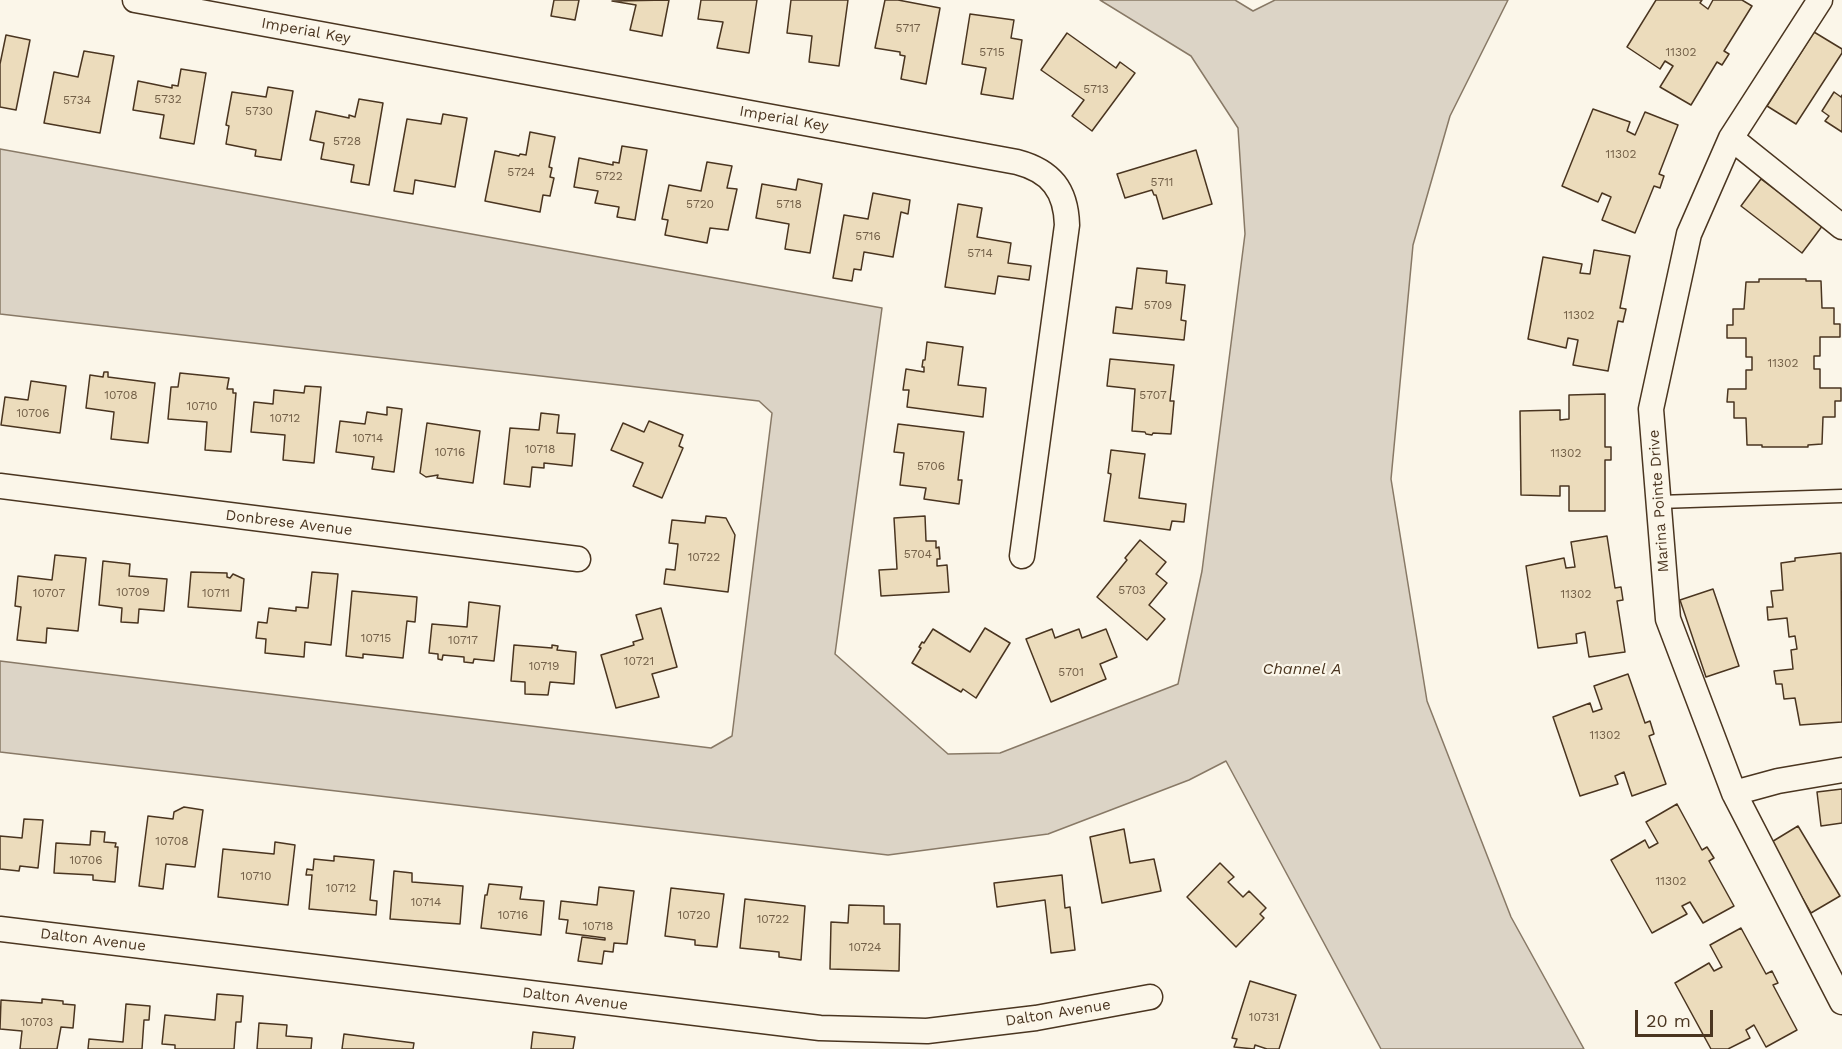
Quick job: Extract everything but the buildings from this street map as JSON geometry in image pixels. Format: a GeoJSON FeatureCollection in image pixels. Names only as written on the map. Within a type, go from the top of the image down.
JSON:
{"type":"FeatureCollection","features":[{"type":"Feature","properties":{"kind":"street","name":"Imperial Key"},"geometry":{"type":"LineString","coordinates":[[135,0],[1005,159],[1030,165],[1041,171],[1058,188],[1067,213],[1067,225],[1022,556]]}},
{"type":"Feature","properties":{"kind":"street","name":"Marina Pointe Drive"},"geometry":{"type":"LineString","coordinates":[[1820,0],[1731,138],[1689,234],[1652,409],[1668,619],[1734,794],[1842,1002]]}},
{"type":"Feature","properties":{"kind":"street"},"geometry":{"type":"LineString","coordinates":[[1731,138],[1842,227]]}},
{"type":"Feature","properties":{"kind":"street","name":"Donbrese Avenue"},"geometry":{"type":"LineString","coordinates":[[0,486],[578,559]]}},
{"type":"Feature","properties":{"kind":"street"},"geometry":{"type":"LineString","coordinates":[[1734,794],[1778,781],[1842,770]]}},
{"type":"Feature","properties":{"kind":"street","name":"Dalton Avenue"},"geometry":{"type":"LineString","coordinates":[[0,929],[820,1028],[927,1031],[1036,1018],[1150,997]]}},
{"type":"Feature","properties":{"kind":"lane"},"geometry":{"type":"LineString","coordinates":[[1659,502],[1842,496]]}},
{"type":"Feature","properties":{"kind":"water","name":"Channel A"},"geometry":{"type":"Polygon","coordinates":[[[1100,0],[1235,0],[1253,11],[1275,0],[1508,0],[1450,116],[1413,245],[1391,479],[1427,701],[1511,917],[1584,1049],[1381,1049],[1226,761],[1189,780],[1048,834],[888,855],[0,752],[0,661],[711,748],[732,736],[772,413],[759,401],[0,314],[0,149],[882,308],[835,654],[948,754],[1000,753],[1178,684],[1202,571],[1245,234],[1238,128],[1191,56],[1100,0]]]}}]}
